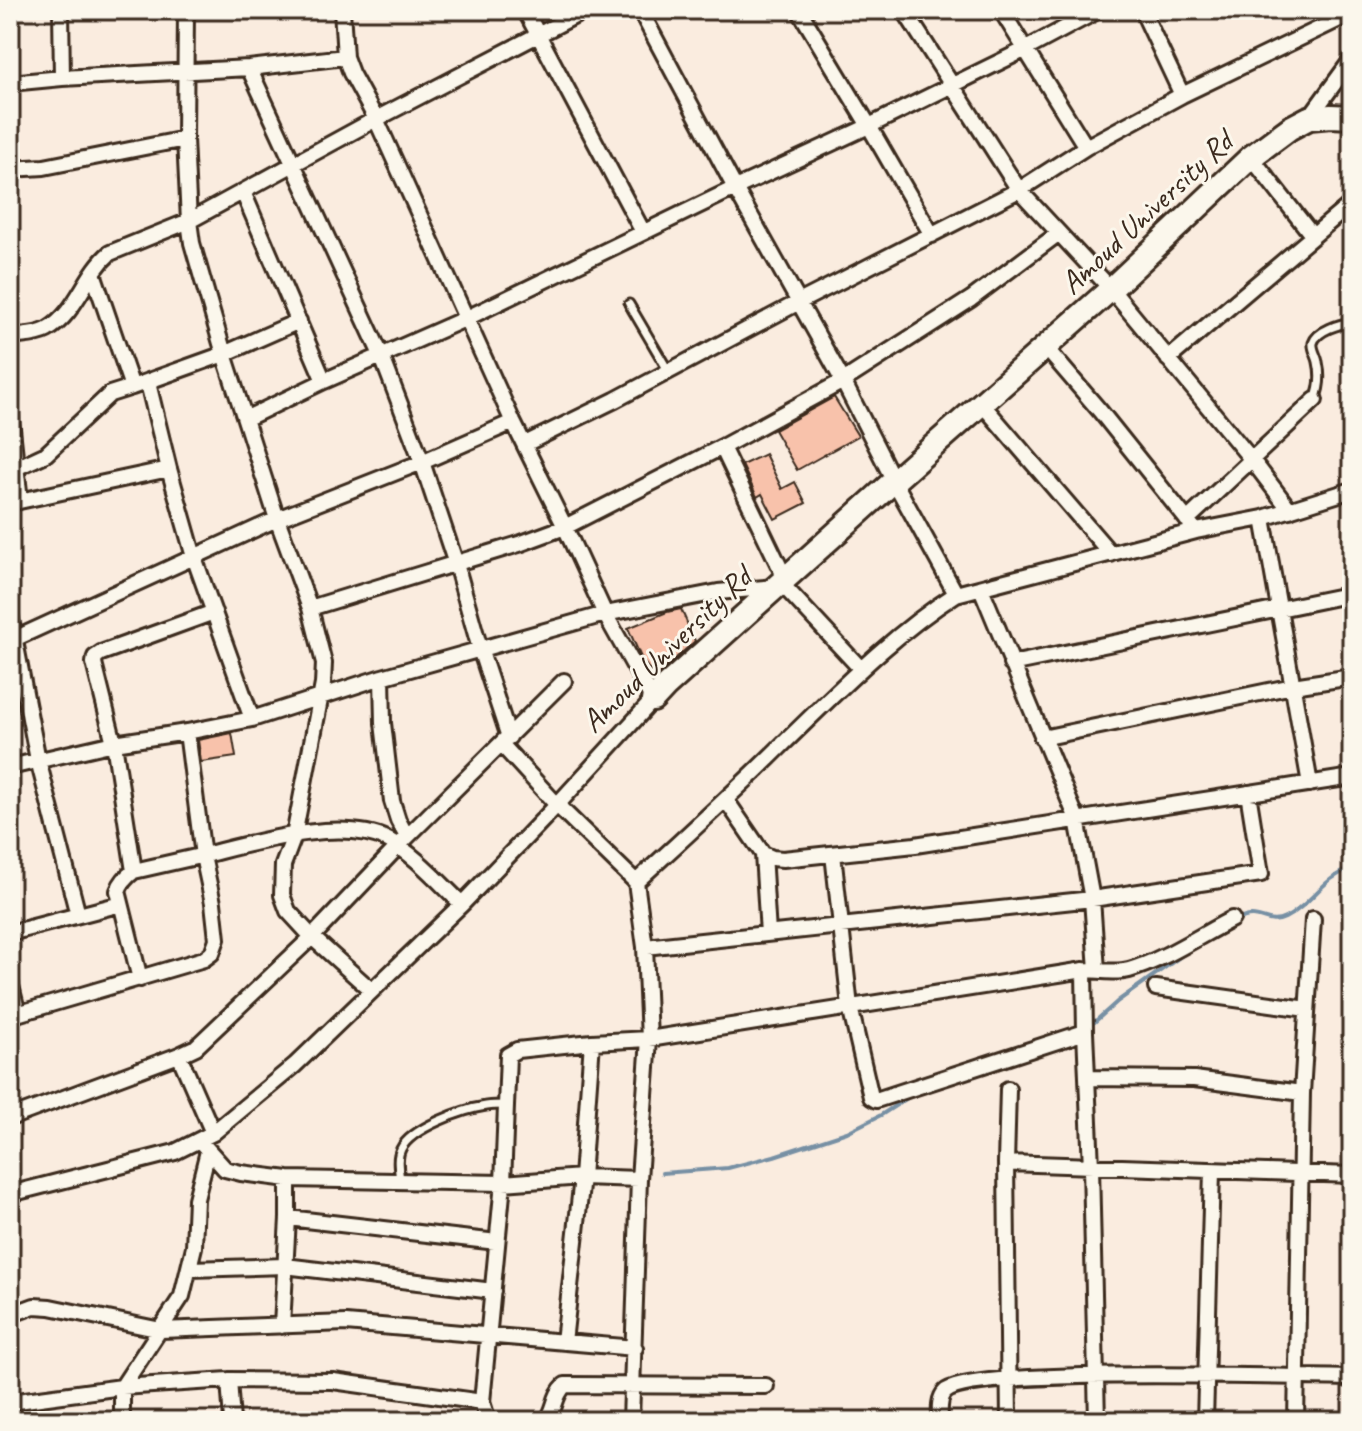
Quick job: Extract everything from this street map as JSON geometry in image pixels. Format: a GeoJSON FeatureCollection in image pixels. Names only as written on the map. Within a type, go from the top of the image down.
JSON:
{"type":"FeatureCollection","features":[{"type":"Feature","properties":{"kind":"street"},"geometry":{"type":"LineString","coordinates":[[61,10],[62,78]]}},
{"type":"Feature","properties":{"kind":"street"},"geometry":{"type":"LineString","coordinates":[[186,10],[185,139],[189,221],[197,262],[277,519],[310,608],[324,663],[323,684],[294,836],[283,865],[282,895],[288,911],[312,937],[371,990]]}},
{"type":"Feature","properties":{"kind":"street"},"geometry":{"type":"LineString","coordinates":[[342,10],[345,57],[351,73],[376,119],[513,422],[605,614],[653,700]]}},
{"type":"Feature","properties":{"kind":"street"},"geometry":{"type":"LineString","coordinates":[[525,10],[643,232]]}},
{"type":"Feature","properties":{"kind":"street"},"geometry":{"type":"LineString","coordinates":[[10,337],[37,334],[56,323],[71,306],[99,262],[110,253],[189,221],[586,10]]}},
{"type":"Feature","properties":{"kind":"street"},"geometry":{"type":"LineString","coordinates":[[640,10],[956,594]]}},
{"type":"Feature","properties":{"kind":"street"},"geometry":{"type":"LineString","coordinates":[[799,10],[932,235]]}},
{"type":"Feature","properties":{"kind":"street"},"geometry":{"type":"LineString","coordinates":[[904,10],[1019,190],[1111,289],[1290,510]]}},
{"type":"Feature","properties":{"kind":"street"},"geometry":{"type":"LineString","coordinates":[[1001,10],[1086,147]]}},
{"type":"Feature","properties":{"kind":"street"},"geometry":{"type":"LineString","coordinates":[[245,419],[467,318],[951,87],[1097,10]]}},
{"type":"Feature","properties":{"kind":"street"},"geometry":{"type":"LineString","coordinates":[[1142,10],[1182,95]]}},
{"type":"Feature","properties":{"kind":"street"},"geometry":{"type":"LineString","coordinates":[[525,444],[1019,190],[1086,147],[1182,95],[1352,13]]}},
{"type":"Feature","properties":{"kind":"street"},"geometry":{"type":"LineString","coordinates":[[10,83],[249,68],[345,57]]}},
{"type":"Feature","properties":{"kind":"street"},"geometry":{"type":"LineString","coordinates":[[1309,118],[1352,59]]}},
{"type":"Feature","properties":{"kind":"street"},"geometry":{"type":"LineString","coordinates":[[249,68],[382,357],[456,564],[506,741],[557,805],[636,882],[645,947],[649,1039],[639,1179],[631,1421]]}},
{"type":"Feature","properties":{"kind":"street"},"geometry":{"type":"LineString","coordinates":[[1309,118],[1352,117]]}},
{"type":"Feature","properties":{"kind":"street","name":"Amoud University Rd"},"geometry":{"type":"LineString","coordinates":[[10,1194],[145,1161],[207,1142],[295,1065],[462,904],[666,686],[1046,348],[1251,157],[1309,118]]}},
{"type":"Feature","properties":{"kind":"street"},"geometry":{"type":"LineString","coordinates":[[10,169],[44,167],[185,139]]}},
{"type":"Feature","properties":{"kind":"street"},"geometry":{"type":"LineString","coordinates":[[1251,157],[1312,235]]}},
{"type":"Feature","properties":{"kind":"street"},"geometry":{"type":"LineString","coordinates":[[243,192],[324,381]]}},
{"type":"Feature","properties":{"kind":"street"},"geometry":{"type":"LineString","coordinates":[[1168,359],[1352,203]]}},
{"type":"Feature","properties":{"kind":"street"},"geometry":{"type":"LineString","coordinates":[[310,608],[565,527],[843,381],[971,299],[1059,233]]}},
{"type":"Feature","properties":{"kind":"street"},"geometry":{"type":"LineString","coordinates":[[93,273],[132,387]]}},
{"type":"Feature","properties":{"kind":"street"},"geometry":{"type":"LineString","coordinates":[[16,468],[46,454],[110,394],[224,354],[299,321]]}},
{"type":"Feature","properties":{"kind":"street"},"geometry":{"type":"LineString","coordinates":[[1046,348],[1192,526]]}},
{"type":"Feature","properties":{"kind":"street"},"geometry":{"type":"LineString","coordinates":[[148,383],[194,557],[252,719]]}},
{"type":"Feature","properties":{"kind":"street"},"geometry":{"type":"LineString","coordinates":[[1192,526],[1252,460],[1315,400]]}},
{"type":"Feature","properties":{"kind":"street"},"geometry":{"type":"LineString","coordinates":[[982,404],[1111,554]]}},
{"type":"Feature","properties":{"kind":"street"},"geometry":{"type":"LineString","coordinates":[[10,411],[16,468],[15,502],[169,469]]}},
{"type":"Feature","properties":{"kind":"street"},"geometry":{"type":"LineString","coordinates":[[12,640],[277,519],[422,462],[513,422]]}},
{"type":"Feature","properties":{"kind":"street"},"geometry":{"type":"LineString","coordinates":[[722,447],[780,582],[861,669]]}},
{"type":"Feature","properties":{"kind":"street"},"geometry":{"type":"LineString","coordinates":[[636,882],[861,669],[956,594],[1111,554],[1192,526],[1263,518],[1352,490]]}},
{"type":"Feature","properties":{"kind":"street"},"geometry":{"type":"LineString","coordinates":[[1263,518],[1310,784]]}},
{"type":"Feature","properties":{"kind":"street"},"geometry":{"type":"LineString","coordinates":[[10,767],[114,743],[252,719],[382,677],[605,614],[780,582]]}},
{"type":"Feature","properties":{"kind":"street"},"geometry":{"type":"LineString","coordinates":[[981,588],[1077,819],[1092,899],[1085,1032],[1097,1421]]}},
{"type":"Feature","properties":{"kind":"street"},"geometry":{"type":"LineString","coordinates":[[1011,664],[1352,594]]}},
{"type":"Feature","properties":{"kind":"street"},"geometry":{"type":"LineString","coordinates":[[134,871],[114,743],[95,657],[214,612]]}},
{"type":"Feature","properties":{"kind":"street"},"geometry":{"type":"LineString","coordinates":[[10,615],[12,640],[38,760],[78,915]]}},
{"type":"Feature","properties":{"kind":"street"},"geometry":{"type":"LineString","coordinates":[[382,677],[383,723],[392,801],[403,841],[462,904]]}},
{"type":"Feature","properties":{"kind":"street"},"geometry":{"type":"LineString","coordinates":[[1042,738],[1293,686],[1352,677]]}},
{"type":"Feature","properties":{"kind":"street"},"geometry":{"type":"LineString","coordinates":[[10,1118],[196,1047],[312,937],[403,841],[564,681]]}},
{"type":"Feature","properties":{"kind":"street"},"geometry":{"type":"LineString","coordinates":[[10,982],[14,1015],[204,959],[212,953],[217,939],[213,903],[203,856],[187,732]]}},
{"type":"Feature","properties":{"kind":"street"},"geometry":{"type":"LineString","coordinates":[[763,854],[783,859],[915,845],[1352,777]]}},
{"type":"Feature","properties":{"kind":"street"},"geometry":{"type":"LineString","coordinates":[[645,947],[1092,899],[1261,874],[1248,793]]}},
{"type":"Feature","properties":{"kind":"street"},"geometry":{"type":"LineString","coordinates":[[726,800],[763,854],[768,934]]}},
{"type":"Feature","properties":{"kind":"street"},"geometry":{"type":"LineString","coordinates":[[140,979],[118,891],[120,884],[134,871],[255,842],[323,832],[369,833],[403,841]]}},
{"type":"Feature","properties":{"kind":"street"},"geometry":{"type":"LineString","coordinates":[[833,854],[850,1007],[871,1097],[876,1100],[1085,1032]]}},
{"type":"Feature","properties":{"kind":"street"},"geometry":{"type":"LineString","coordinates":[[10,933],[121,904]]}},
{"type":"Feature","properties":{"kind":"street"},"geometry":{"type":"LineString","coordinates":[[488,1421],[482,1402],[503,1183],[508,1055],[517,1050],[649,1039],[1090,970],[1130,970],[1232,919]]}},
{"type":"Feature","properties":{"kind":"street"},"geometry":{"type":"LineString","coordinates":[[1296,1421],[1302,1093],[1313,919]]}},
{"type":"Feature","properties":{"kind":"street"},"geometry":{"type":"LineString","coordinates":[[1156,988],[1307,1009]]}},
{"type":"Feature","properties":{"kind":"street"},"geometry":{"type":"LineString","coordinates":[[564,1342],[582,1177],[592,1042]]}},
{"type":"Feature","properties":{"kind":"street"},"geometry":{"type":"LineString","coordinates":[[179,1055],[207,1142],[225,1169],[288,1179],[503,1183],[582,1177],[639,1179]]}},
{"type":"Feature","properties":{"kind":"street"},"geometry":{"type":"LineString","coordinates":[[1087,1078],[1194,1079],[1302,1093]]}},
{"type":"Feature","properties":{"kind":"street"},"geometry":{"type":"LineString","coordinates":[[1008,1089],[1009,1421]]}},
{"type":"Feature","properties":{"kind":"street"},"geometry":{"type":"LineString","coordinates":[[122,1421],[122,1387],[182,1296],[194,1247],[196,1199],[207,1142]]}},
{"type":"Feature","properties":{"kind":"street"},"geometry":{"type":"LineString","coordinates":[[1006,1163],[1352,1175]]}},
{"type":"Feature","properties":{"kind":"street"},"geometry":{"type":"LineString","coordinates":[[1205,1421],[1212,1171]]}},
{"type":"Feature","properties":{"kind":"street"},"geometry":{"type":"LineString","coordinates":[[282,1326],[288,1179]]}},
{"type":"Feature","properties":{"kind":"street"},"geometry":{"type":"LineString","coordinates":[[288,1218],[497,1242]]}},
{"type":"Feature","properties":{"kind":"street"},"geometry":{"type":"LineString","coordinates":[[190,1269],[285,1266],[493,1291]]}},
{"type":"Feature","properties":{"kind":"street"},"geometry":{"type":"LineString","coordinates":[[10,1315],[34,1306],[161,1330],[346,1323],[635,1348]]}},
{"type":"Feature","properties":{"kind":"street"},"geometry":{"type":"LineString","coordinates":[[940,1421],[940,1401],[945,1392],[955,1386],[1008,1379],[1096,1375],[1352,1378]]}},
{"type":"Feature","properties":{"kind":"street"},"geometry":{"type":"LineString","coordinates":[[10,1402],[122,1387],[229,1380],[333,1381],[482,1402]]}},
{"type":"Feature","properties":{"kind":"street"},"geometry":{"type":"LineString","coordinates":[[229,1380],[232,1421]]}},
{"type":"Feature","properties":{"kind":"street"},"geometry":{"type":"LineString","coordinates":[[546,1421],[553,1414],[558,1392],[565,1385],[766,1386]]}},
{"type":"Feature","properties":{"kind":"lane"},"geometry":{"type":"LineString","coordinates":[[629,304],[669,372]]}},
{"type":"Feature","properties":{"kind":"lane"},"geometry":{"type":"LineString","coordinates":[[1315,400],[1320,381],[1314,340],[1323,332],[1352,322]]}},
{"type":"Feature","properties":{"kind":"lane"},"geometry":{"type":"LineString","coordinates":[[400,1181],[398,1158],[409,1138],[457,1113],[506,1105]]}},
{"type":"Feature","properties":{"kind":"building"},"geometry":{"type":"Polygon","coordinates":[[[834,397],[858,436],[797,470],[774,430],[834,397]]]}},
{"type":"Feature","properties":{"kind":"building"},"geometry":{"type":"Polygon","coordinates":[[[765,454],[782,489],[795,482],[806,503],[775,519],[762,494],[757,497],[742,465],[765,454]]]}},
{"type":"Feature","properties":{"kind":"building"},"geometry":{"type":"Polygon","coordinates":[[[681,609],[695,641],[655,677],[642,660],[628,628],[681,609]]]}},
{"type":"Feature","properties":{"kind":"building"},"geometry":{"type":"Polygon","coordinates":[[[232,733],[236,757],[201,762],[198,740],[232,733]]]}},
{"type":"Feature","properties":{"kind":"waterway"},"geometry":{"type":"LineString","coordinates":[[1236,921],[1251,916],[1272,921],[1285,918],[1333,878],[1352,868]]}},
{"type":"Feature","properties":{"kind":"waterway"},"geometry":{"type":"LineString","coordinates":[[1090,1026],[1118,1001],[1188,951]]}},
{"type":"Feature","properties":{"kind":"waterway"},"geometry":{"type":"LineString","coordinates":[[662,1173],[728,1168],[774,1156],[847,1132],[912,1095]]}}]}
